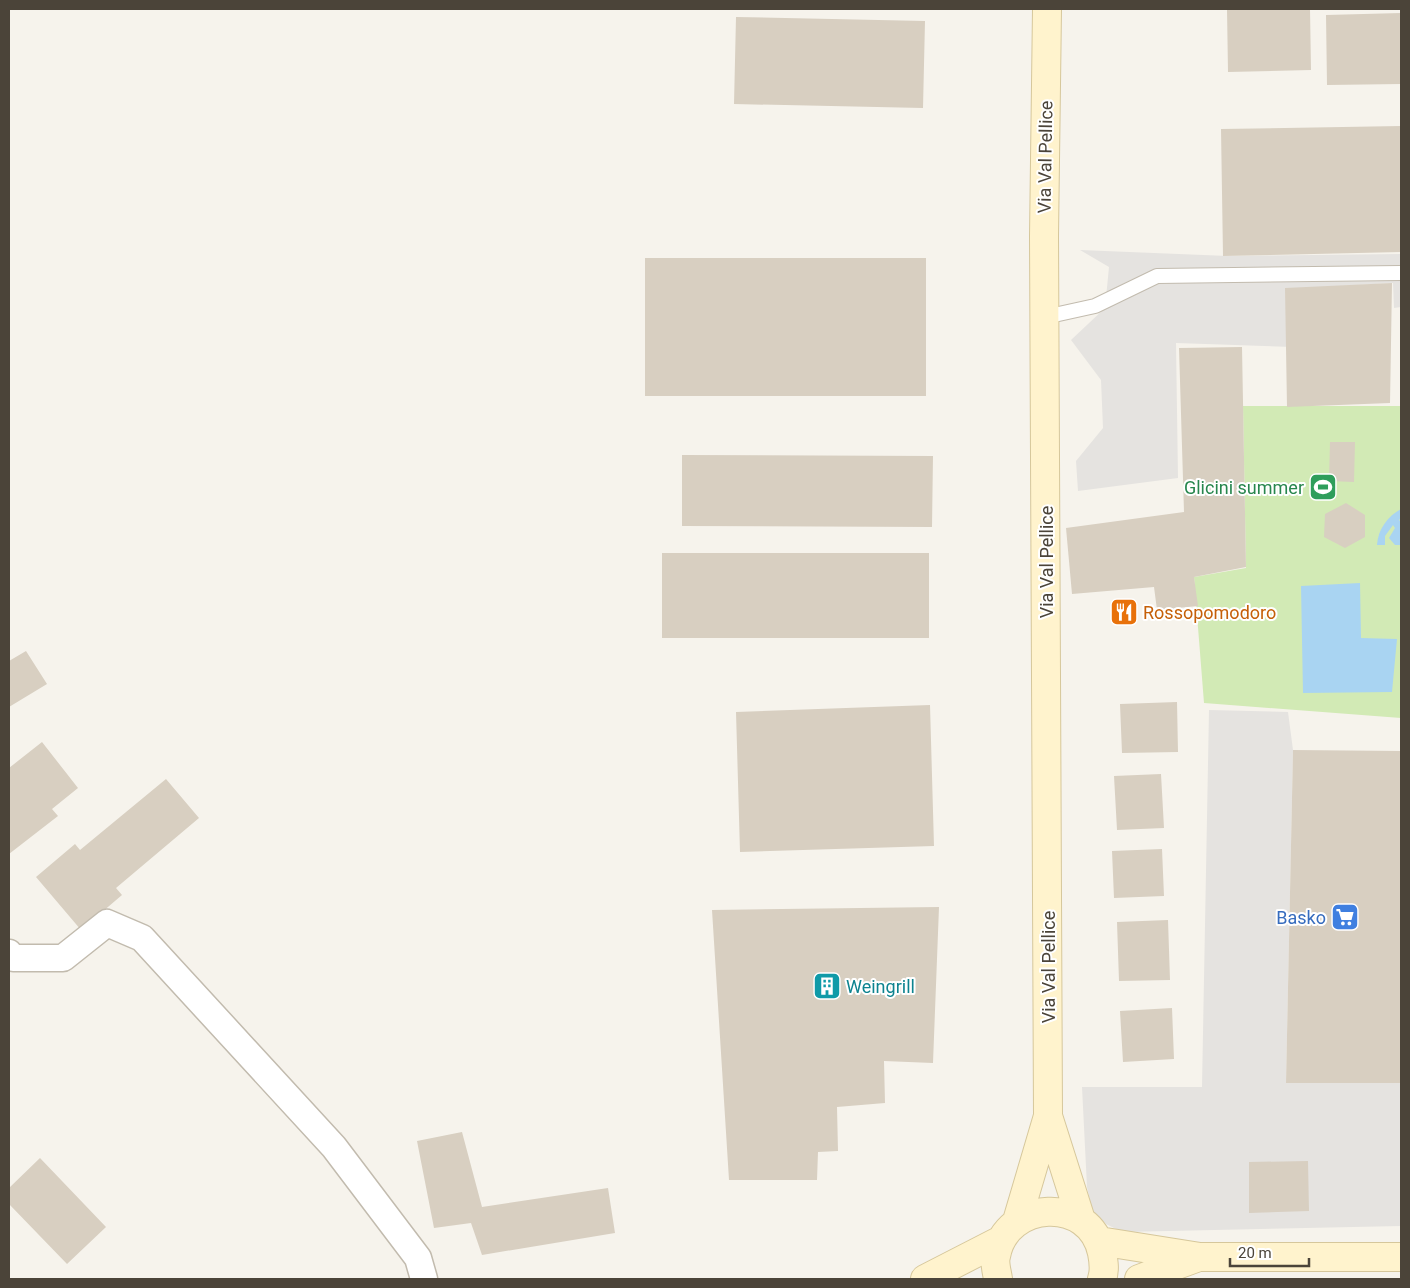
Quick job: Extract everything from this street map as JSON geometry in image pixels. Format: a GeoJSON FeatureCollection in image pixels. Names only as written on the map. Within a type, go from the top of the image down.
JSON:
{"type":"FeatureCollection","features":[{"type":"Feature","properties":{"kind":"street","name":"Via Val Pellice"},"geometry":{"type":"LineString","coordinates":[[1047,9],[1045,317],[1048,1116]]}},
{"type":"Feature","properties":{"kind":"street"},"geometry":{"type":"LineString","coordinates":[[9,953],[13,958],[63,958],[107,923],[142,938],[334,1147],[418,1258],[424,1279]]}},
{"type":"Feature","properties":{"kind":"street"},"geometry":{"type":"LineString","coordinates":[[1048,1116],[1081,1220]]}},
{"type":"Feature","properties":{"kind":"street"},"geometry":{"type":"LineString","coordinates":[[998,1279],[995,1258],[1009,1230],[1048,1116]]}},
{"type":"Feature","properties":{"kind":"street"},"geometry":{"type":"LineString","coordinates":[[925,1279],[1045,1210],[1058,1211],[1081,1220],[1094,1232],[1100,1242],[1105,1266],[1102,1279]]}},
{"type":"Feature","properties":{"kind":"street"},"geometry":{"type":"LineString","coordinates":[[1100,1242],[1200,1257],[1401,1257]]}},
{"type":"Feature","properties":{"kind":"street"},"geometry":{"type":"LineString","coordinates":[[1139,1279],[1200,1257]]}},
{"type":"Feature","properties":{"kind":"lane"},"geometry":{"type":"LineString","coordinates":[[1045,317],[1095,306],[1157,276],[1401,273]]}},
{"type":"Feature","properties":{"kind":"green space","name":"Glicini summer"},"geometry":{"type":"Polygon","coordinates":[[[1243,406],[1401,406],[1401,718],[1204,703],[1194,577],[1246,568],[1243,406]]]}},
{"type":"Feature","properties":{"kind":"shaded area"},"geometry":{"type":"Polygon","coordinates":[[[1080,250],[1228,256],[1401,254],[1401,307],[1394,308],[1393,283],[1287,289],[1292,347],[1176,343],[1178,478],[1078,491],[1076,461],[1103,428],[1101,380],[1071,340],[1105,308],[1109,267],[1080,250]]]}},
{"type":"Feature","properties":{"kind":"shaded area"},"geometry":{"type":"Polygon","coordinates":[[[1209,710],[1288,712],[1293,750],[1286,1083],[1401,1083],[1401,1226],[1122,1232],[1106,1224],[1092,1210],[1087,1187],[1082,1087],[1202,1087],[1209,710]]]}},
{"type":"Feature","properties":{"kind":"water"},"geometry":{"type":"Polygon","coordinates":[[[1401,509],[1401,518],[1399,520],[1401,522],[1401,545],[1395,545],[1389,538],[1395,528],[1393,525],[1385,536],[1385,545],[1377,545],[1379,534],[1384,524],[1401,509]]]}},
{"type":"Feature","properties":{"kind":"water"},"geometry":{"type":"Polygon","coordinates":[[[1360,583],[1361,638],[1397,639],[1392,692],[1303,693],[1301,586],[1360,583]]]}},
{"type":"Feature","properties":{"kind":"building"},"geometry":{"type":"Polygon","coordinates":[[[1227,9],[1310,9],[1311,70],[1228,72],[1227,9]]]}},
{"type":"Feature","properties":{"kind":"building"},"geometry":{"type":"Polygon","coordinates":[[[1401,13],[1401,84],[1327,85],[1326,15],[1401,13]]]}},
{"type":"Feature","properties":{"kind":"building"},"geometry":{"type":"Polygon","coordinates":[[[736,17],[925,21],[923,108],[734,104],[736,17]]]}},
{"type":"Feature","properties":{"kind":"building"},"geometry":{"type":"Polygon","coordinates":[[[1401,126],[1401,252],[1223,256],[1221,129],[1401,126]]]}},
{"type":"Feature","properties":{"kind":"building"},"geometry":{"type":"Polygon","coordinates":[[[645,258],[926,258],[926,396],[645,396],[645,258]]]}},
{"type":"Feature","properties":{"kind":"building"},"geometry":{"type":"Polygon","coordinates":[[[1392,283],[1390,403],[1287,407],[1285,288],[1392,283]]]}},
{"type":"Feature","properties":{"kind":"building"},"geometry":{"type":"Polygon","coordinates":[[[1242,347],[1246,567],[1194,577],[1198,606],[1157,610],[1154,587],[1072,594],[1066,528],[1184,512],[1179,348],[1242,347]]]}},
{"type":"Feature","properties":{"kind":"building"},"geometry":{"type":"Polygon","coordinates":[[[1330,442],[1355,442],[1354,482],[1329,481],[1330,442]]]}},
{"type":"Feature","properties":{"kind":"building"},"geometry":{"type":"Polygon","coordinates":[[[682,455],[933,456],[932,527],[682,526],[682,455]]]}},
{"type":"Feature","properties":{"kind":"building"},"geometry":{"type":"Polygon","coordinates":[[[1346,503],[1365,515],[1365,537],[1345,548],[1324,537],[1325,514],[1346,503]]]}},
{"type":"Feature","properties":{"kind":"building"},"geometry":{"type":"Polygon","coordinates":[[[662,553],[929,553],[929,638],[662,638],[662,553]]]}},
{"type":"Feature","properties":{"kind":"building"},"geometry":{"type":"Polygon","coordinates":[[[26,651],[47,684],[9,707],[9,661],[26,651]]]}},
{"type":"Feature","properties":{"kind":"building"},"geometry":{"type":"Polygon","coordinates":[[[1177,702],[1178,752],[1122,753],[1120,704],[1177,702]]]}},
{"type":"Feature","properties":{"kind":"building"},"geometry":{"type":"Polygon","coordinates":[[[930,705],[934,846],[740,852],[736,712],[930,705]]]}},
{"type":"Feature","properties":{"kind":"building"},"geometry":{"type":"Polygon","coordinates":[[[42,742],[78,788],[52,809],[58,816],[9,854],[9,768],[42,742]]]}},
{"type":"Feature","properties":{"kind":"building","name":"Basko"},"geometry":{"type":"Polygon","coordinates":[[[1293,750],[1401,751],[1401,1083],[1286,1083],[1293,750]]]}},
{"type":"Feature","properties":{"kind":"building"},"geometry":{"type":"Polygon","coordinates":[[[1161,774],[1164,828],[1117,830],[1114,776],[1161,774]]]}},
{"type":"Feature","properties":{"kind":"building"},"geometry":{"type":"Polygon","coordinates":[[[166,779],[199,818],[116,888],[122,895],[81,930],[36,877],[75,844],[80,850],[166,779]]]}},
{"type":"Feature","properties":{"kind":"building"},"geometry":{"type":"Polygon","coordinates":[[[1162,849],[1164,896],[1114,898],[1112,851],[1162,849]]]}},
{"type":"Feature","properties":{"kind":"building","name":"Weingrill"},"geometry":{"type":"Polygon","coordinates":[[[939,907],[933,1063],[884,1061],[885,1103],[837,1107],[838,1151],[818,1152],[817,1180],[729,1180],[712,910],[939,907]]]}},
{"type":"Feature","properties":{"kind":"building"},"geometry":{"type":"Polygon","coordinates":[[[1168,920],[1170,980],[1119,981],[1117,922],[1168,920]]]}},
{"type":"Feature","properties":{"kind":"building"},"geometry":{"type":"Polygon","coordinates":[[[1172,1008],[1174,1059],[1123,1062],[1120,1011],[1172,1008]]]}},
{"type":"Feature","properties":{"kind":"building"},"geometry":{"type":"Polygon","coordinates":[[[462,1132],[482,1207],[608,1188],[615,1233],[482,1255],[471,1223],[434,1228],[417,1141],[462,1132]]]}},
{"type":"Feature","properties":{"kind":"building"},"geometry":{"type":"Polygon","coordinates":[[[40,1158],[106,1227],[67,1264],[9,1204],[9,1188],[40,1158]]]}},
{"type":"Feature","properties":{"kind":"building"},"geometry":{"type":"Polygon","coordinates":[[[1308,1161],[1309,1211],[1249,1213],[1249,1162],[1308,1161]]]}},
{"type":"Feature","properties":{"kind":"place","name":"Glicini summer"},"geometry":{"type":"Point","coordinates":[1323,487]}},
{"type":"Feature","properties":{"kind":"place","name":"Rossopomodoro"},"geometry":{"type":"Point","coordinates":[1124,612]}},
{"type":"Feature","properties":{"kind":"place","name":"Basko"},"geometry":{"type":"Point","coordinates":[1345,917]}},
{"type":"Feature","properties":{"kind":"place","name":"Weingrill"},"geometry":{"type":"Point","coordinates":[827,986]}}]}
